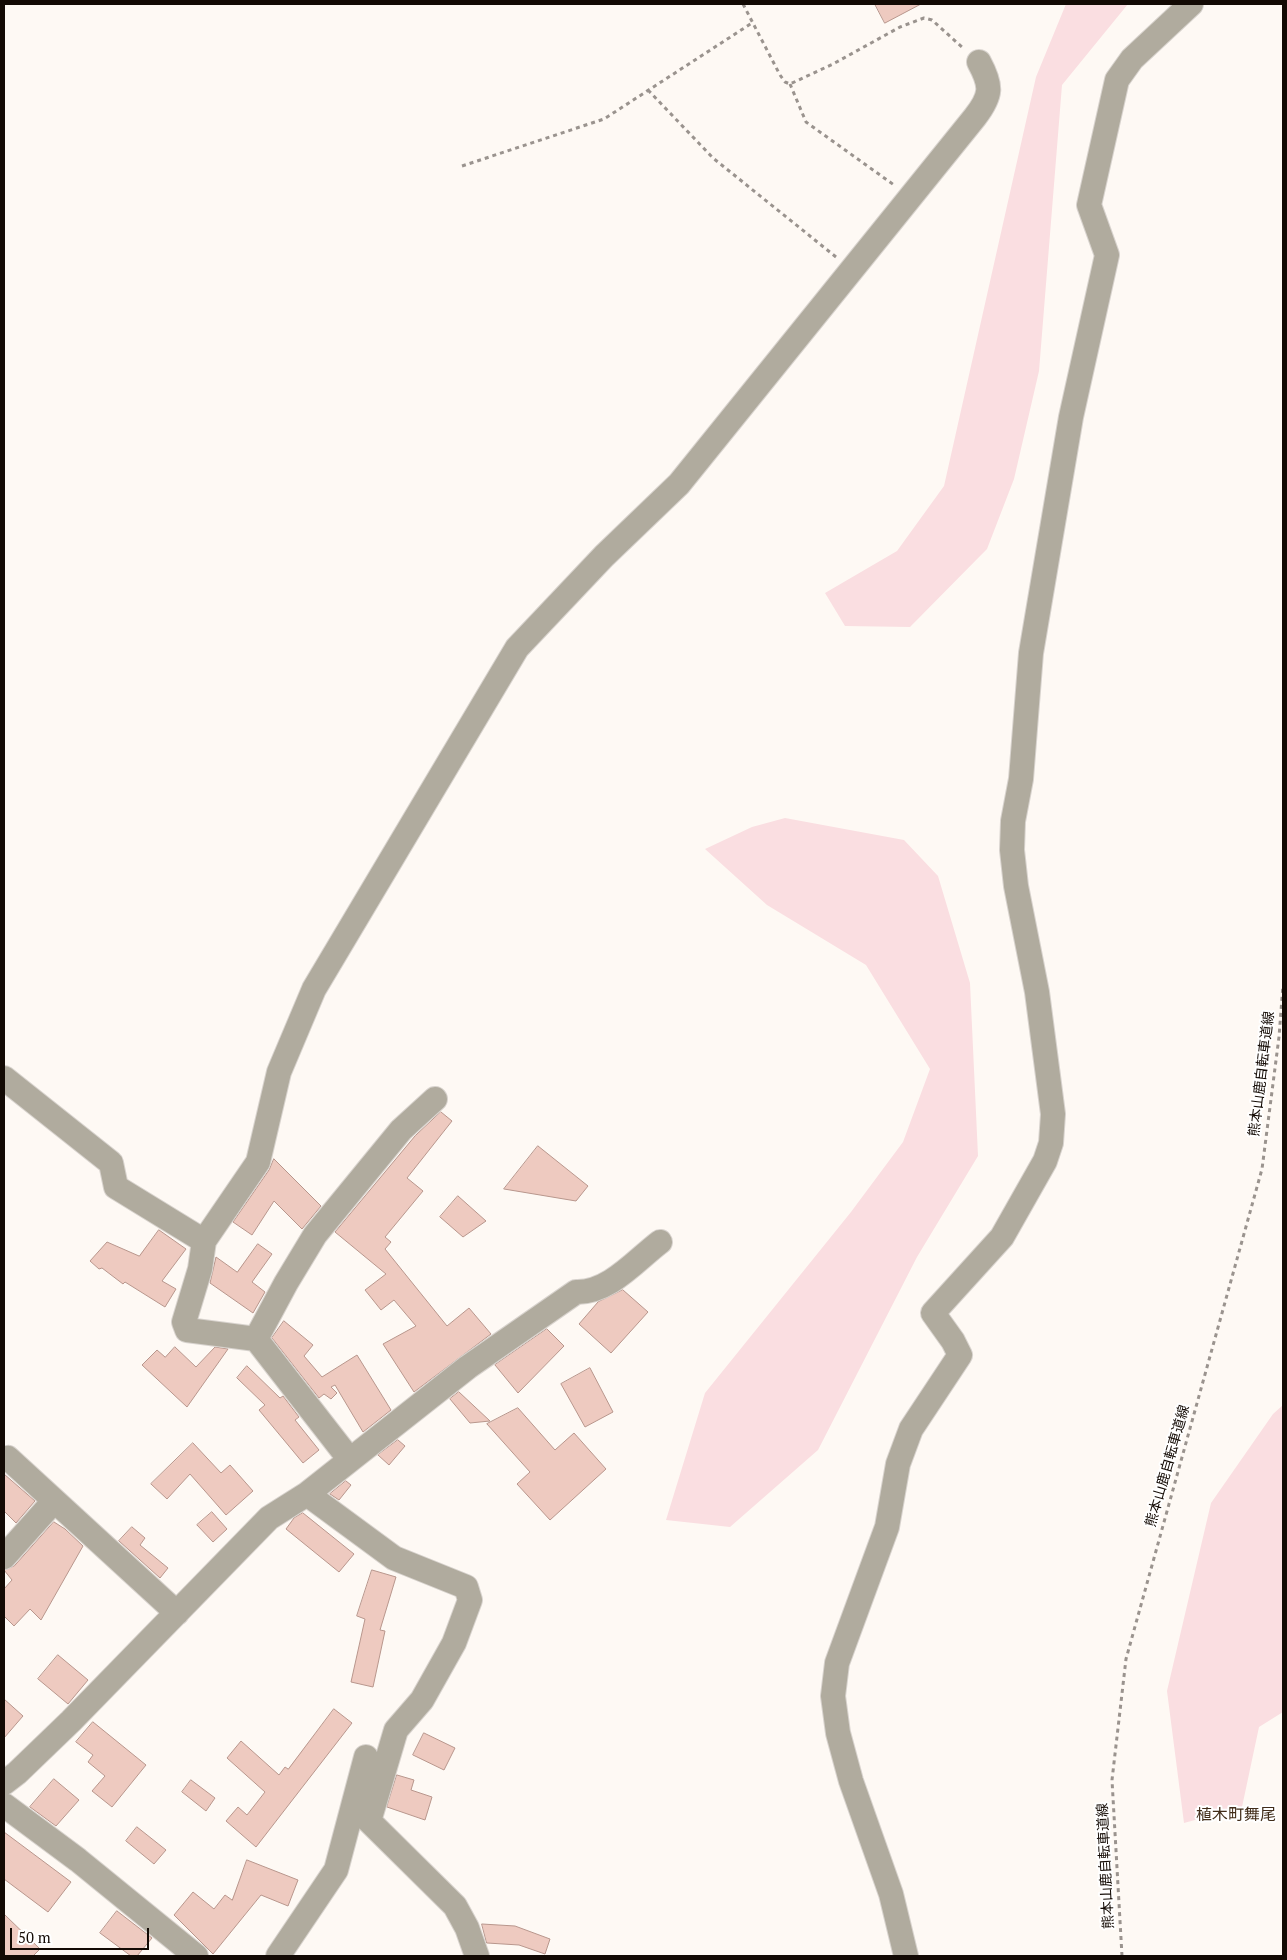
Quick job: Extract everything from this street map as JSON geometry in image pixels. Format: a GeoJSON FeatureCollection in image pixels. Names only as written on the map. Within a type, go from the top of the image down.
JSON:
{"type":"FeatureCollection","features":[{"type":"Feature","properties":{"kind":"street"},"geometry":{"type":"LineString","coordinates":[[906,1956],[890,1894],[851,1781],[838,1733],[833,1696],[837,1663],[887,1528],[898,1464],[911,1429],[960,1355],[953,1341],[933,1313],[1002,1237],[1046,1161],[1051,1143],[1053,1114],[1037,992],[1016,886],[1012,850],[1013,821],[1021,778],[1032,653],[1071,417],[1106,255],[1089,205],[1117,80],[1132,59],[1191,4]]}},
{"type":"Feature","properties":{"kind":"street"},"geometry":{"type":"LineString","coordinates":[[350,1460],[256,1339],[188,1330],[184,1322],[200,1269],[204,1241],[258,1162],[279,1072],[314,989],[516,648],[604,556],[679,484],[985,105],[989,92],[988,80],[979,62]]}},
{"type":"Feature","properties":{"kind":"street"},"geometry":{"type":"LineString","coordinates":[[4,1078],[111,1163],[116,1187],[204,1241]]}},
{"type":"Feature","properties":{"kind":"street"},"geometry":{"type":"LineString","coordinates":[[256,1339],[286,1283],[315,1235],[401,1130],[435,1099]]}},
{"type":"Feature","properties":{"kind":"street"},"geometry":{"type":"LineString","coordinates":[[4,1783],[17,1773],[64,1727],[269,1518],[307,1494],[468,1367],[576,1292],[589,1292],[602,1288],[660,1242]]}},
{"type":"Feature","properties":{"kind":"street"},"geometry":{"type":"LineString","coordinates":[[4,1460],[8,1458],[177,1613]]}},
{"type":"Feature","properties":{"kind":"street"},"geometry":{"type":"LineString","coordinates":[[307,1494],[394,1558],[466,1587],[470,1600],[454,1643],[427,1692],[396,1730],[368,1821],[344,1870],[336,1870]]}},
{"type":"Feature","properties":{"kind":"street"},"geometry":{"type":"LineString","coordinates":[[4,1557],[54,1501]]}},
{"type":"Feature","properties":{"kind":"street"},"geometry":{"type":"LineString","coordinates":[[278,1956],[336,1870],[366,1757]]}},
{"type":"Feature","properties":{"kind":"street"},"geometry":{"type":"LineString","coordinates":[[4,1805],[78,1860],[196,1956]]}},
{"type":"Feature","properties":{"kind":"street"},"geometry":{"type":"LineString","coordinates":[[368,1821],[455,1906],[467,1928],[477,1956]]}},
{"type":"Feature","properties":{"kind":"path"},"geometry":{"type":"LineString","coordinates":[[743,4],[785,82],[790,84],[806,122],[911,197]]}},
{"type":"Feature","properties":{"kind":"path"},"geometry":{"type":"LineString","coordinates":[[790,84],[833,64],[900,27],[924,18],[932,20],[979,62]]}},
{"type":"Feature","properties":{"kind":"path"},"geometry":{"type":"LineString","coordinates":[[462,166],[604,118],[752,23]]}},
{"type":"Feature","properties":{"kind":"path"},"geometry":{"type":"LineString","coordinates":[[648,90],[713,158],[852,269]]}},
{"type":"Feature","properties":{"kind":"path","name":"熊本山鹿自転車道線"},"geometry":{"type":"LineString","coordinates":[[1122,1956],[1112,1780],[1126,1658],[1262,1169],[1279,1037],[1283,985]]}},
{"type":"Feature","properties":{"kind":"shaded area"},"geometry":{"type":"Polygon","coordinates":[[[1066,4],[1128,4],[1062,85],[1039,371],[1014,479],[987,549],[910,627],[845,626],[825,593],[897,551],[944,486],[1036,77],[1066,4]]]}},
{"type":"Feature","properties":{"kind":"shaded area"},"geometry":{"type":"Polygon","coordinates":[[[785,818],[904,840],[938,876],[970,983],[978,1156],[917,1257],[818,1450],[730,1527],[666,1520],[705,1393],[851,1212],[903,1142],[930,1069],[866,965],[767,905],[705,849],[752,827],[785,818]]]}},
{"type":"Feature","properties":{"kind":"shaded area"},"geometry":{"type":"Polygon","coordinates":[[[1283,1405],[1283,1712],[1259,1727],[1242,1807],[1184,1823],[1167,1691],[1211,1503],[1273,1414],[1283,1405]]]}},
{"type":"Feature","properties":{"kind":"building"},"geometry":{"type":"Polygon","coordinates":[[[875,4],[921,4],[885,23],[875,4]]]}},
{"type":"Feature","properties":{"kind":"building"},"geometry":{"type":"Polygon","coordinates":[[[441,1112],[452,1121],[407,1178],[423,1191],[385,1237],[391,1242],[385,1249],[447,1326],[469,1308],[491,1334],[414,1392],[383,1344],[416,1326],[394,1300],[381,1310],[365,1290],[386,1274],[335,1232],[415,1136],[441,1112]]]}},
{"type":"Feature","properties":{"kind":"building"},"geometry":{"type":"Polygon","coordinates":[[[538,1146],[588,1186],[576,1201],[504,1189],[538,1146]]]}},
{"type":"Feature","properties":{"kind":"building"},"geometry":{"type":"Polygon","coordinates":[[[274,1159],[321,1206],[302,1229],[274,1201],[252,1235],[233,1222],[269,1170],[274,1159]]]}},
{"type":"Feature","properties":{"kind":"building"},"geometry":{"type":"Polygon","coordinates":[[[458,1196],[486,1221],[463,1237],[440,1217],[458,1196]]]}},
{"type":"Feature","properties":{"kind":"building"},"geometry":{"type":"Polygon","coordinates":[[[159,1230],[186,1249],[162,1281],[176,1289],[165,1307],[125,1282],[123,1284],[90,1261],[107,1242],[139,1256],[159,1230]]]}},
{"type":"Feature","properties":{"kind":"building"},"geometry":{"type":"Polygon","coordinates":[[[258,1244],[272,1254],[252,1282],[265,1292],[253,1313],[210,1283],[216,1257],[237,1272],[258,1244]]]}},
{"type":"Feature","properties":{"kind":"building"},"geometry":{"type":"Polygon","coordinates":[[[623,1290],[648,1312],[611,1353],[579,1324],[598,1302],[623,1290]]]}},
{"type":"Feature","properties":{"kind":"building"},"geometry":{"type":"Polygon","coordinates":[[[284,1321],[313,1345],[304,1356],[322,1377],[357,1355],[391,1410],[363,1432],[335,1385],[331,1387],[337,1393],[331,1399],[324,1394],[319,1398],[272,1338],[284,1321]]]}},
{"type":"Feature","properties":{"kind":"building"},"geometry":{"type":"Polygon","coordinates":[[[547,1329],[564,1346],[518,1393],[495,1365],[547,1329]]]}},
{"type":"Feature","properties":{"kind":"building"},"geometry":{"type":"Polygon","coordinates":[[[175,1347],[196,1367],[215,1347],[228,1349],[187,1407],[142,1365],[157,1350],[165,1357],[175,1347]]]}},
{"type":"Feature","properties":{"kind":"building"},"geometry":{"type":"Polygon","coordinates":[[[247,1366],[280,1398],[283,1396],[299,1417],[295,1420],[319,1450],[303,1463],[259,1410],[265,1405],[237,1378],[247,1366]]]}},
{"type":"Feature","properties":{"kind":"building"},"geometry":{"type":"Polygon","coordinates":[[[590,1368],[613,1412],[585,1427],[561,1384],[590,1368]]]}},
{"type":"Feature","properties":{"kind":"building"},"geometry":{"type":"Polygon","coordinates":[[[459,1392],[490,1421],[470,1423],[450,1399],[459,1392]]]}},
{"type":"Feature","properties":{"kind":"building"},"geometry":{"type":"Polygon","coordinates":[[[518,1408],[555,1450],[574,1433],[606,1469],[550,1520],[517,1484],[530,1472],[487,1424],[518,1408]]]}},
{"type":"Feature","properties":{"kind":"building"},"geometry":{"type":"Polygon","coordinates":[[[398,1440],[405,1446],[389,1465],[378,1455],[398,1440]]]}},
{"type":"Feature","properties":{"kind":"building"},"geometry":{"type":"Polygon","coordinates":[[[193,1443],[221,1473],[230,1465],[253,1491],[226,1515],[190,1474],[167,1499],[151,1484],[193,1443]]]}},
{"type":"Feature","properties":{"kind":"building"},"geometry":{"type":"Polygon","coordinates":[[[4,1474],[35,1501],[16,1523],[4,1511],[4,1474]]]}},
{"type":"Feature","properties":{"kind":"building"},"geometry":{"type":"Polygon","coordinates":[[[346,1481],[351,1485],[339,1500],[330,1494],[346,1481]]]}},
{"type":"Feature","properties":{"kind":"building"},"geometry":{"type":"Polygon","coordinates":[[[212,1512],[227,1529],[213,1542],[197,1525],[212,1512]]]}},
{"type":"Feature","properties":{"kind":"building"},"geometry":{"type":"Polygon","coordinates":[[[303,1513],[354,1554],[339,1572],[286,1529],[294,1518],[303,1513]]]}},
{"type":"Feature","properties":{"kind":"building"},"geometry":{"type":"Polygon","coordinates":[[[54,1522],[65,1529],[83,1546],[41,1620],[30,1609],[14,1626],[4,1616],[4,1589],[12,1580],[4,1570],[14,1566],[54,1522]]]}},
{"type":"Feature","properties":{"kind":"building"},"geometry":{"type":"Polygon","coordinates":[[[132,1527],[145,1538],[140,1545],[168,1568],[160,1578],[119,1541],[132,1527]]]}},
{"type":"Feature","properties":{"kind":"building"},"geometry":{"type":"Polygon","coordinates":[[[372,1570],[396,1577],[380,1630],[385,1631],[373,1687],[351,1682],[365,1619],[357,1616],[372,1570]]]}},
{"type":"Feature","properties":{"kind":"building"},"geometry":{"type":"Polygon","coordinates":[[[58,1655],[88,1680],[68,1704],[38,1679],[58,1655]]]}},
{"type":"Feature","properties":{"kind":"building"},"geometry":{"type":"Polygon","coordinates":[[[4,1699],[23,1716],[4,1738],[4,1699]]]}},
{"type":"Feature","properties":{"kind":"building"},"geometry":{"type":"Polygon","coordinates":[[[334,1709],[352,1723],[256,1847],[226,1821],[238,1807],[247,1815],[265,1792],[227,1758],[241,1741],[279,1775],[285,1767],[288,1769],[334,1709]]]}},
{"type":"Feature","properties":{"kind":"building"},"geometry":{"type":"Polygon","coordinates":[[[93,1722],[146,1765],[112,1807],[92,1791],[105,1776],[88,1762],[93,1755],[76,1742],[93,1722]]]}},
{"type":"Feature","properties":{"kind":"building"},"geometry":{"type":"Polygon","coordinates":[[[424,1733],[455,1748],[444,1770],[413,1755],[424,1733]]]}},
{"type":"Feature","properties":{"kind":"building"},"geometry":{"type":"Polygon","coordinates":[[[397,1775],[414,1780],[411,1790],[432,1797],[425,1820],[387,1807],[397,1775]]]}},
{"type":"Feature","properties":{"kind":"building"},"geometry":{"type":"Polygon","coordinates":[[[54,1779],[79,1800],[56,1826],[30,1807],[54,1779]]]}},
{"type":"Feature","properties":{"kind":"building"},"geometry":{"type":"Polygon","coordinates":[[[191,1780],[215,1798],[206,1811],[182,1792],[191,1780]]]}},
{"type":"Feature","properties":{"kind":"building"},"geometry":{"type":"Polygon","coordinates":[[[137,1827],[166,1850],[154,1864],[126,1841],[137,1827]]]}},
{"type":"Feature","properties":{"kind":"building"},"geometry":{"type":"Polygon","coordinates":[[[4,1832],[71,1882],[48,1912],[4,1879],[4,1832]]]}},
{"type":"Feature","properties":{"kind":"building"},"geometry":{"type":"Polygon","coordinates":[[[247,1860],[298,1880],[288,1906],[261,1895],[213,1954],[174,1915],[193,1892],[214,1909],[225,1895],[232,1900],[247,1860]]]}},
{"type":"Feature","properties":{"kind":"building"},"geometry":{"type":"Polygon","coordinates":[[[117,1911],[152,1938],[137,1956],[131,1956],[100,1933],[117,1911]]]}},
{"type":"Feature","properties":{"kind":"building"},"geometry":{"type":"Polygon","coordinates":[[[4,1914],[40,1949],[33,1956],[4,1956],[4,1914]]]}},
{"type":"Feature","properties":{"kind":"building"},"geometry":{"type":"Polygon","coordinates":[[[482,1924],[515,1926],[550,1939],[545,1954],[519,1945],[487,1943],[482,1924]]]}},
{"type":"Feature","properties":{"kind":"district","name":"植木町舞尾"},"geometry":{"type":"Point","coordinates":[1236,1815]}}]}
